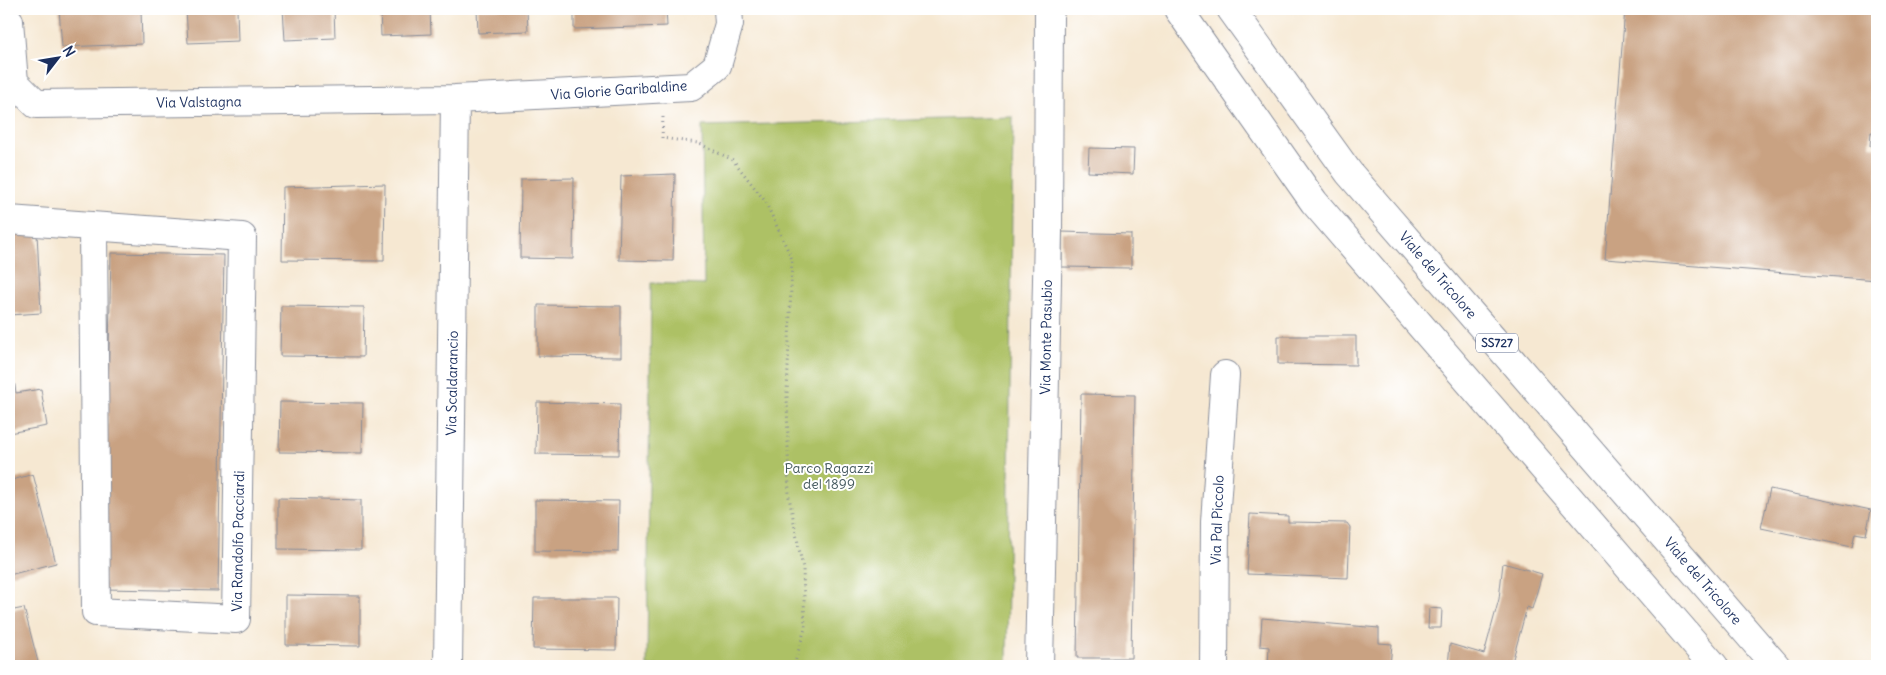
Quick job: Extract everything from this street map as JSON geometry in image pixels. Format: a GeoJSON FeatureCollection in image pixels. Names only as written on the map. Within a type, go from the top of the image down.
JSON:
{"type":"FeatureCollection","features":[{"type":"Feature","properties":{"kind":"main road","name":"Via Glorie Garibaldine"},"geometry":{"type":"LineString","coordinates":[[455,99],[691,87],[717,66],[729,24],[728,9]]}},
{"type":"Feature","properties":{"kind":"main road","name":"Via Monte Pasubio"},"geometry":{"type":"LineString","coordinates":[[1039,666],[1048,242],[1050,9]]}},
{"type":"Feature","properties":{"kind":"main road"},"geometry":{"type":"LineString","coordinates":[[1178,9],[1314,202],[1714,666]]}},
{"type":"Feature","properties":{"kind":"main road","name":"Viale del Tricolore"},"geometry":{"type":"LineString","coordinates":[[1231,9],[1349,173],[1776,666]]}},
{"type":"Feature","properties":{"kind":"main road","name":"Via Valstagna"},"geometry":{"type":"LineString","coordinates":[[9,21],[14,82],[36,104],[455,99]]}},
{"type":"Feature","properties":{"kind":"main road","name":"Via Scaldarancio"},"geometry":{"type":"LineString","coordinates":[[448,666],[455,99]]}},
{"type":"Feature","properties":{"kind":"main road","name":"Via Randolfo Pacciardi"},"geometry":{"type":"LineString","coordinates":[[9,220],[93,226],[242,237],[236,619],[96,612],[93,226]]}},
{"type":"Feature","properties":{"kind":"main road","name":"Via Pal Piccolo"},"geometry":{"type":"LineString","coordinates":[[1214,666],[1215,522],[1225,375]]}},
{"type":"Feature","properties":{"kind":"path"},"geometry":{"type":"LineString","coordinates":[[663,88],[662,138],[698,144],[733,160],[765,201],[792,260],[787,394],[788,497],[803,569],[805,628],[794,666]]}},
{"type":"Feature","properties":{"kind":"green space","name":"Parco Ragazzi del 1899"},"geometry":{"type":"Polygon","coordinates":[[[1013,117],[1007,666],[647,666],[651,283],[704,285],[702,126],[1013,117]]]}},
{"type":"Feature","properties":{"kind":"building"},"geometry":{"type":"Polygon","coordinates":[[[59,9],[141,9],[142,44],[62,47],[59,9]]]}},
{"type":"Feature","properties":{"kind":"building"},"geometry":{"type":"Polygon","coordinates":[[[186,9],[237,9],[238,41],[188,43],[186,9]]]}},
{"type":"Feature","properties":{"kind":"building"},"geometry":{"type":"Polygon","coordinates":[[[283,9],[334,9],[335,38],[285,40],[283,9]]]}},
{"type":"Feature","properties":{"kind":"building"},"geometry":{"type":"Polygon","coordinates":[[[380,9],[430,9],[431,34],[381,36],[380,9]]]}},
{"type":"Feature","properties":{"kind":"building"},"geometry":{"type":"Polygon","coordinates":[[[477,9],[527,9],[528,31],[478,33],[477,9]]]}},
{"type":"Feature","properties":{"kind":"building"},"geometry":{"type":"Polygon","coordinates":[[[574,9],[666,9],[667,26],[574,29],[574,9]]]}},
{"type":"Feature","properties":{"kind":"building"},"geometry":{"type":"Polygon","coordinates":[[[1625,9],[1877,9],[1877,133],[1871,132],[1870,146],[1877,147],[1877,280],[1605,259],[1625,9]]]}},
{"type":"Feature","properties":{"kind":"building"},"geometry":{"type":"Polygon","coordinates":[[[1089,148],[1134,149],[1133,174],[1088,172],[1089,148]]]}},
{"type":"Feature","properties":{"kind":"building"},"geometry":{"type":"Polygon","coordinates":[[[675,174],[673,261],[619,260],[621,176],[675,174]]]}},
{"type":"Feature","properties":{"kind":"building"},"geometry":{"type":"Polygon","coordinates":[[[574,178],[573,259],[520,258],[521,179],[574,178]]]}},
{"type":"Feature","properties":{"kind":"building"},"geometry":{"type":"Polygon","coordinates":[[[385,184],[384,261],[282,260],[283,187],[385,184]]]}},
{"type":"Feature","properties":{"kind":"building"},"geometry":{"type":"Polygon","coordinates":[[[1062,232],[1131,234],[1131,268],[1062,267],[1062,232]]]}},
{"type":"Feature","properties":{"kind":"building"},"geometry":{"type":"Polygon","coordinates":[[[37,233],[41,313],[9,315],[9,235],[37,233]]]}},
{"type":"Feature","properties":{"kind":"building"},"geometry":{"type":"Polygon","coordinates":[[[111,253],[224,255],[218,591],[104,589],[111,253]]]}},
{"type":"Feature","properties":{"kind":"building"},"geometry":{"type":"Polygon","coordinates":[[[538,305],[621,306],[621,357],[538,356],[538,305]]]}},
{"type":"Feature","properties":{"kind":"building"},"geometry":{"type":"Polygon","coordinates":[[[281,306],[364,307],[363,357],[280,356],[281,306]]]}},
{"type":"Feature","properties":{"kind":"building"},"geometry":{"type":"Polygon","coordinates":[[[1278,336],[1356,336],[1356,365],[1278,364],[1278,336]]]}},
{"type":"Feature","properties":{"kind":"building"},"geometry":{"type":"Polygon","coordinates":[[[12,366],[16,393],[41,389],[47,426],[9,433],[9,367],[12,366]]]}},
{"type":"Feature","properties":{"kind":"building"},"geometry":{"type":"Polygon","coordinates":[[[1081,394],[1135,395],[1131,658],[1077,658],[1081,394]]]}},
{"type":"Feature","properties":{"kind":"building"},"geometry":{"type":"Polygon","coordinates":[[[280,402],[363,403],[362,453],[279,452],[280,402]]]}},
{"type":"Feature","properties":{"kind":"building"},"geometry":{"type":"Polygon","coordinates":[[[537,402],[620,404],[619,455],[536,454],[537,402]]]}},
{"type":"Feature","properties":{"kind":"building"},"geometry":{"type":"Polygon","coordinates":[[[33,474],[56,563],[9,575],[9,481],[33,474]]]}},
{"type":"Feature","properties":{"kind":"building"},"geometry":{"type":"Polygon","coordinates":[[[1770,489],[1871,510],[1866,535],[1855,533],[1852,547],[1761,528],[1770,489]]]}},
{"type":"Feature","properties":{"kind":"building"},"geometry":{"type":"Polygon","coordinates":[[[278,498],[361,500],[361,550],[278,549],[278,498]]]}},
{"type":"Feature","properties":{"kind":"building"},"geometry":{"type":"Polygon","coordinates":[[[535,500],[619,501],[618,552],[535,551],[535,500]]]}},
{"type":"Feature","properties":{"kind":"building"},"geometry":{"type":"Polygon","coordinates":[[[1250,514],[1288,516],[1288,522],[1347,523],[1350,527],[1348,578],[1247,574],[1250,514]]]}},
{"type":"Feature","properties":{"kind":"building"},"geometry":{"type":"Polygon","coordinates":[[[1503,563],[1542,574],[1532,609],[1527,607],[1511,666],[1448,666],[1450,644],[1484,654],[1499,599],[1503,563]]]}},
{"type":"Feature","properties":{"kind":"building"},"geometry":{"type":"Polygon","coordinates":[[[286,595],[360,596],[360,646],[286,645],[286,595]]]}},
{"type":"Feature","properties":{"kind":"building"},"geometry":{"type":"Polygon","coordinates":[[[534,598],[617,598],[616,650],[533,649],[534,598]]]}},
{"type":"Feature","properties":{"kind":"building"},"geometry":{"type":"Polygon","coordinates":[[[24,608],[39,666],[9,666],[9,611],[24,608]]]}},
{"type":"Feature","properties":{"kind":"building"},"geometry":{"type":"Polygon","coordinates":[[[1429,608],[1442,609],[1441,628],[1428,628],[1429,608]]]}},
{"type":"Feature","properties":{"kind":"building"},"geometry":{"type":"Polygon","coordinates":[[[1262,618],[1379,628],[1379,643],[1392,644],[1390,666],[1268,666],[1269,647],[1260,646],[1262,618]]]}}]}
